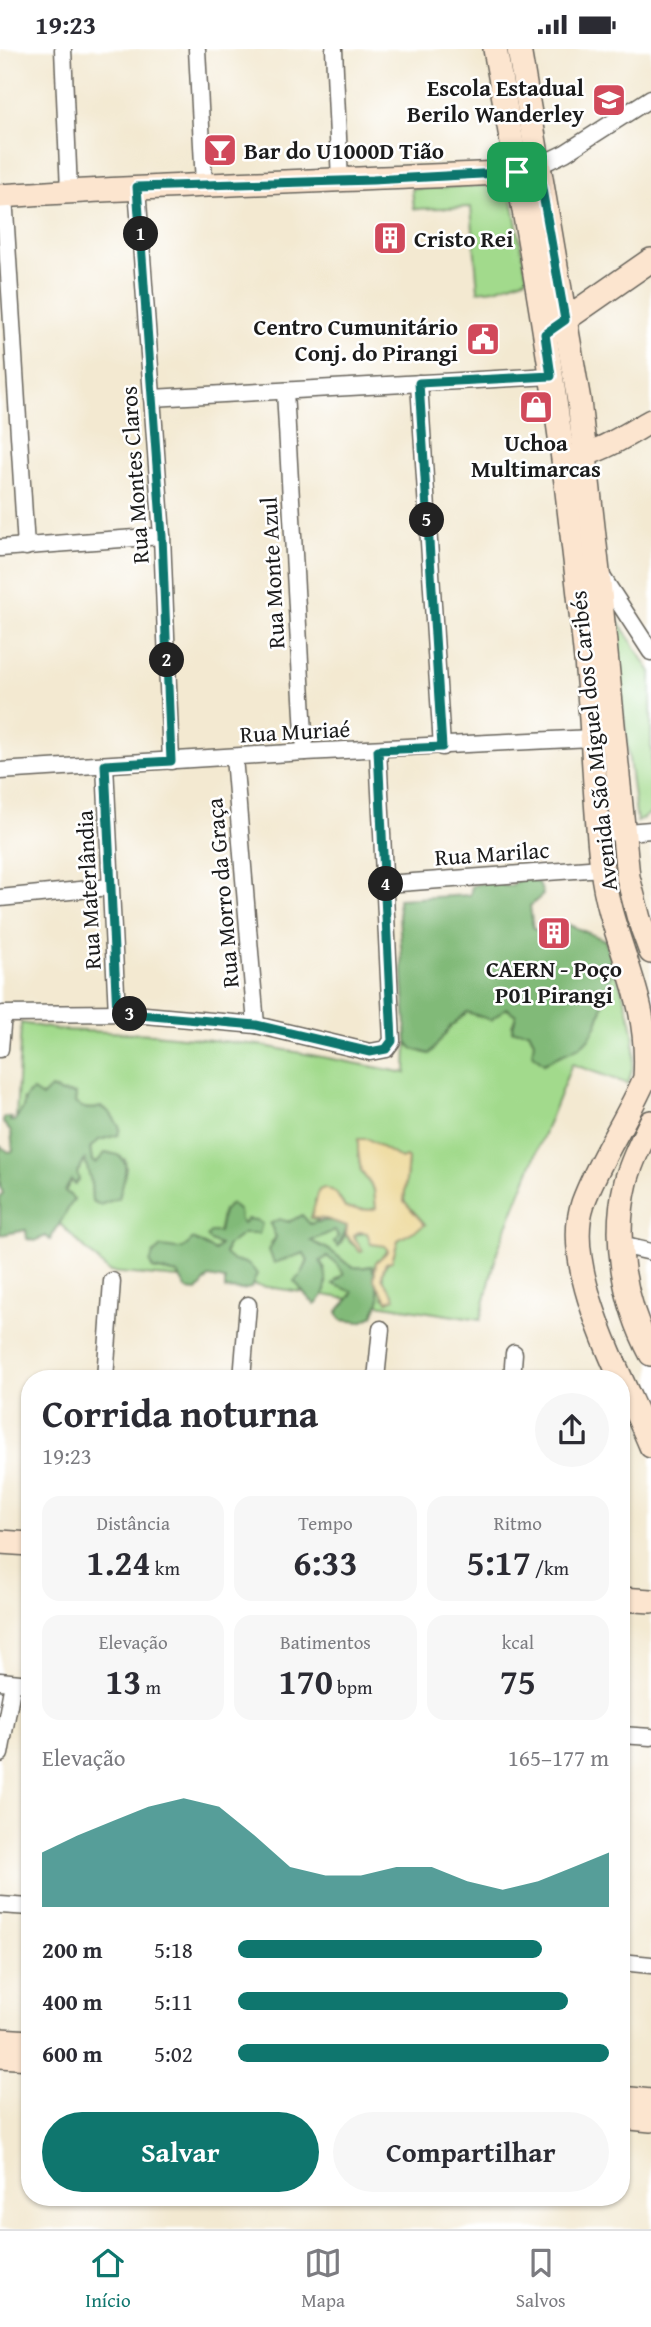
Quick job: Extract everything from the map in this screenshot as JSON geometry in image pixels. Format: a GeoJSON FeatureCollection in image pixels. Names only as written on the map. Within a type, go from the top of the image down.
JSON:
{"type":"FeatureCollection","features":[{"type":"Feature","properties":{"kind":"main road","name":"Avenida São Miguel dos Caribés"},"geometry":{"type":"LineString","coordinates":[[495,49],[565,320],[586,455],[628,877],[651,952]]}},
{"type":"Feature","properties":{"kind":"main road","name":"Avenida São Miguel dos Caribés"},"geometry":{"type":"LineString","coordinates":[[519,49],[527,169],[588,683],[602,868],[614,918],[635,975],[648,1034],[645,1078],[583,1204],[577,1241],[584,1282],[619,1370]]}},
{"type":"Feature","properties":{"kind":"main road"},"geometry":{"type":"LineString","coordinates":[[2,196],[204,184],[340,181],[527,169]]}},
{"type":"Feature","properties":{"kind":"main road"},"geometry":{"type":"LineString","coordinates":[[545,334],[651,260]]}},
{"type":"Feature","properties":{"kind":"main road"},"geometry":{"type":"LineString","coordinates":[[562,458],[586,455],[651,421]]}},
{"type":"Feature","properties":{"kind":"main road"},"geometry":{"type":"LineString","coordinates":[[651,1122],[639,1146],[622,1199],[621,1245],[626,1288],[651,1354]]}},
{"type":"Feature","properties":{"kind":"main road"},"geometry":{"type":"LineString","coordinates":[[615,1135],[639,1146]]}},
{"type":"Feature","properties":{"kind":"main road","name":"Avenida São Miguel dos Caribés"},"geometry":{"type":"LineString","coordinates":[[630,1397],[651,1446]]}},
{"type":"Feature","properties":{"kind":"main road"},"geometry":{"type":"LineString","coordinates":[[0,1542],[21,1543]]}},
{"type":"Feature","properties":{"kind":"main road"},"geometry":{"type":"LineString","coordinates":[[630,1599],[651,1601]]}},
{"type":"Feature","properties":{"kind":"main road"},"geometry":{"type":"LineString","coordinates":[[0,2040],[21,2041]]}},
{"type":"Feature","properties":{"kind":"main road"},"geometry":{"type":"LineString","coordinates":[[0,2056],[21,2057]]}},
{"type":"Feature","properties":{"kind":"main road"},"geometry":{"type":"LineString","coordinates":[[630,2099],[651,2101]]}},
{"type":"Feature","properties":{"kind":"main road"},"geometry":{"type":"LineString","coordinates":[[630,2118],[651,2120]]}},
{"type":"Feature","properties":{"kind":"street"},"geometry":{"type":"LineString","coordinates":[[63,49],[69,191]]}},
{"type":"Feature","properties":{"kind":"street"},"geometry":{"type":"LineString","coordinates":[[197,49],[204,184]]}},
{"type":"Feature","properties":{"kind":"street"},"geometry":{"type":"LineString","coordinates":[[334,49],[340,181]]}},
{"type":"Feature","properties":{"kind":"street"},"geometry":{"type":"LineString","coordinates":[[527,169],[565,153],[651,98]]}},
{"type":"Feature","properties":{"kind":"street","name":"Rua Montes Claros"},"geometry":{"type":"LineString","coordinates":[[137,187],[162,536],[171,761]]}},
{"type":"Feature","properties":{"kind":"street"},"geometry":{"type":"LineString","coordinates":[[2,196],[26,547]]}},
{"type":"Feature","properties":{"kind":"street"},"geometry":{"type":"LineString","coordinates":[[152,398],[551,376]]}},
{"type":"Feature","properties":{"kind":"street"},"geometry":{"type":"LineString","coordinates":[[419,383],[442,747]]}},
{"type":"Feature","properties":{"kind":"street","name":"Rua Monte Azul"},"geometry":{"type":"LineString","coordinates":[[285,391],[304,752]]}},
{"type":"Feature","properties":{"kind":"street"},"geometry":{"type":"LineString","coordinates":[[0,548],[162,536]]}},
{"type":"Feature","properties":{"kind":"street"},"geometry":{"type":"LineString","coordinates":[[598,572],[651,652]]}},
{"type":"Feature","properties":{"kind":"street","name":"Rua Muriaé"},"geometry":{"type":"LineString","coordinates":[[0,771],[592,738]]}},
{"type":"Feature","properties":{"kind":"street"},"geometry":{"type":"LineString","coordinates":[[0,1049],[3,1014],[117,1013],[256,1025],[370,1052],[386,1049],[392,1041],[378,750]]}},
{"type":"Feature","properties":{"kind":"street","name":"Rua Morro da Graça"},"geometry":{"type":"LineString","coordinates":[[234,757],[256,1025]]}},
{"type":"Feature","properties":{"kind":"street","name":"Rua Materlândia"},"geometry":{"type":"LineString","coordinates":[[105,765],[117,1013]]}},
{"type":"Feature","properties":{"kind":"street"},"geometry":{"type":"LineString","coordinates":[[599,833],[651,830]]}},
{"type":"Feature","properties":{"kind":"street","name":"Rua Marilac"},"geometry":{"type":"LineString","coordinates":[[386,884],[602,868]]}},
{"type":"Feature","properties":{"kind":"street"},"geometry":{"type":"LineString","coordinates":[[0,898],[110,887]]}},
{"type":"Feature","properties":{"kind":"street"},"geometry":{"type":"LineString","coordinates":[[621,1245],[651,1252]]}},
{"type":"Feature","properties":{"kind":"street"},"geometry":{"type":"LineString","coordinates":[[106,1370],[112,1282]]}},
{"type":"Feature","properties":{"kind":"street"},"geometry":{"type":"LineString","coordinates":[[243,1370],[248,1305]]}},
{"type":"Feature","properties":{"kind":"street"},"geometry":{"type":"LineString","coordinates":[[377,1370],[381,1329]]}},
{"type":"Feature","properties":{"kind":"street"},"geometry":{"type":"LineString","coordinates":[[513,1370],[514,1353]]}},
{"type":"Feature","properties":{"kind":"street"},"geometry":{"type":"LineString","coordinates":[[0,1754],[14,1683]]}},
{"type":"Feature","properties":{"kind":"street"},"geometry":{"type":"LineString","coordinates":[[630,1736],[651,1737]]}},
{"type":"Feature","properties":{"kind":"street"},"geometry":{"type":"LineString","coordinates":[[0,1905],[21,1906]]}},
{"type":"Feature","properties":{"kind":"street"},"geometry":{"type":"LineString","coordinates":[[630,1963],[651,1965]]}},
{"type":"Feature","properties":{"kind":"green space"},"geometry":{"type":"Polygon","coordinates":[[[509,184],[527,278],[495,289],[478,291],[471,207],[414,209],[412,189],[509,184]]]}},
{"type":"Feature","properties":{"kind":"green space"},"geometry":{"type":"Polygon","coordinates":[[[613,613],[651,672],[651,813],[637,822],[612,625],[613,613]]]}},
{"type":"Feature","properties":{"kind":"green space"},"geometry":{"type":"Polygon","coordinates":[[[518,879],[537,882],[543,895],[530,906],[533,929],[545,932],[549,939],[565,936],[567,924],[605,940],[614,968],[593,1032],[579,1047],[544,1064],[532,1054],[534,1041],[529,1031],[512,1031],[516,1015],[506,1008],[491,1020],[467,1012],[451,1026],[430,1054],[413,1049],[407,1042],[398,899],[470,895],[472,886],[493,880],[504,886],[512,886],[518,879]]]}},
{"type":"Feature","properties":{"kind":"green space"},"geometry":{"type":"Polygon","coordinates":[[[614,968],[629,1011],[634,1039],[628,1084],[572,1064],[498,1249],[480,1320],[377,1304],[377,1284],[384,1297],[391,1292],[385,1283],[383,1270],[398,1240],[425,1224],[404,1201],[408,1159],[401,1159],[378,1145],[359,1139],[361,1171],[374,1190],[376,1208],[345,1208],[340,1198],[315,1200],[311,1218],[318,1220],[316,1222],[310,1224],[295,1220],[271,1224],[276,1237],[271,1243],[293,1255],[304,1253],[308,1260],[302,1274],[302,1292],[253,1285],[225,1255],[227,1246],[243,1234],[244,1225],[223,1211],[218,1233],[220,1245],[215,1251],[200,1242],[178,1251],[169,1248],[153,1269],[178,1274],[180,1278],[109,1272],[59,1223],[74,1199],[65,1191],[86,1159],[92,1201],[119,1198],[126,1167],[125,1159],[96,1164],[92,1161],[90,1147],[99,1140],[118,1135],[94,1109],[80,1108],[75,1103],[76,1094],[56,1093],[23,1099],[24,1106],[16,1118],[21,1023],[60,1030],[154,1034],[259,1045],[406,1073],[407,1042],[413,1049],[429,1054],[451,1026],[467,1012],[505,1008],[516,1015],[512,1025],[529,1031],[544,1064],[587,1041],[598,1022],[614,968]]]}},
{"type":"Feature","properties":{"kind":"green space"},"geometry":{"type":"Polygon","coordinates":[[[51,1088],[61,1093],[76,1094],[75,1103],[81,1107],[101,1107],[112,1116],[120,1128],[118,1135],[99,1140],[90,1148],[92,1161],[96,1163],[105,1153],[115,1154],[124,1162],[125,1175],[119,1198],[100,1205],[92,1201],[91,1182],[85,1160],[77,1172],[79,1180],[75,1184],[71,1180],[65,1191],[74,1199],[50,1240],[46,1236],[35,1241],[27,1239],[26,1230],[0,1235],[0,1198],[3,1193],[0,1187],[0,1146],[9,1152],[13,1151],[11,1132],[3,1123],[4,1117],[14,1121],[28,1095],[33,1091],[42,1097],[51,1088]]]}},
{"type":"Feature","properties":{"kind":"green space"},"geometry":{"type":"Polygon","coordinates":[[[231,1204],[239,1211],[243,1224],[247,1219],[262,1224],[259,1234],[243,1234],[227,1246],[225,1254],[233,1261],[247,1264],[255,1271],[257,1274],[251,1288],[225,1289],[225,1280],[209,1277],[197,1291],[187,1290],[178,1274],[153,1269],[150,1263],[153,1254],[161,1247],[182,1248],[193,1239],[215,1251],[220,1245],[207,1237],[211,1232],[219,1232],[223,1211],[231,1204]]]}},
{"type":"Feature","properties":{"kind":"green space"},"geometry":{"type":"Polygon","coordinates":[[[302,1215],[310,1224],[329,1221],[348,1226],[338,1246],[334,1242],[338,1236],[335,1230],[311,1241],[330,1250],[353,1267],[372,1266],[380,1298],[373,1316],[361,1322],[341,1320],[337,1312],[353,1292],[333,1284],[344,1274],[336,1263],[327,1257],[320,1261],[326,1278],[325,1290],[315,1304],[294,1281],[302,1274],[308,1261],[304,1253],[274,1263],[269,1250],[276,1237],[270,1224],[279,1219],[289,1222],[302,1215]]]}},
{"type":"Feature","properties":{"kind":"green space"},"geometry":{"type":"Polygon","coordinates":[[[335,1230],[338,1236],[334,1242],[339,1246],[346,1234],[350,1242],[362,1252],[353,1235],[367,1233],[388,1251],[376,1262],[374,1270],[371,1266],[353,1267],[329,1250],[310,1241],[335,1230]]]}},
{"type":"Feature","properties":{"kind":"green space"},"geometry":{"type":"Polygon","coordinates":[[[327,1257],[336,1263],[344,1274],[336,1280],[353,1291],[349,1299],[324,1295],[325,1269],[320,1261],[327,1257]]]}},
{"type":"Feature","properties":{"kind":"sand"},"geometry":{"type":"Polygon","coordinates":[[[358,1139],[368,1139],[401,1159],[408,1159],[404,1201],[425,1225],[398,1240],[392,1261],[386,1263],[383,1279],[395,1298],[388,1301],[374,1280],[376,1262],[388,1251],[385,1246],[371,1244],[367,1233],[359,1232],[353,1235],[363,1251],[360,1252],[346,1234],[347,1226],[326,1219],[311,1218],[319,1190],[324,1188],[336,1193],[345,1208],[376,1208],[374,1189],[361,1171],[358,1139]]]}},
{"type":"Feature","properties":{"kind":"place","name":"Escola Estadual Berilo Wanderley"},"geometry":{"type":"Point","coordinates":[609,100]}},
{"type":"Feature","properties":{"kind":"place","name":"Bar do U1000D Tião"},"geometry":{"type":"Point","coordinates":[220,150]}},
{"type":"Feature","properties":{"kind":"place","name":"Cristo Rei"},"geometry":{"type":"Point","coordinates":[390,238]}},
{"type":"Feature","properties":{"kind":"place","name":"Centro Cumunitário Conj. do Pirangi"},"geometry":{"type":"Point","coordinates":[483,339]}},
{"type":"Feature","properties":{"kind":"place","name":"Uchoa Multimarcas"},"geometry":{"type":"Point","coordinates":[536,407]}},
{"type":"Feature","properties":{"kind":"place","name":"CAERN - Poço P01 Pirangi"},"geometry":{"type":"Point","coordinates":[554,933]}},
{"type":"Feature","properties":{"kind":"route"},"geometry":{"type":"LineString","coordinates":[[538,166],[565,320],[545,334],[551,376],[419,383],[442,747],[378,750],[392,1041],[386,1049],[370,1052],[256,1025],[117,1013],[105,765],[171,761],[162,536],[137,187],[373,180],[517,172],[538,166]]}}]}
